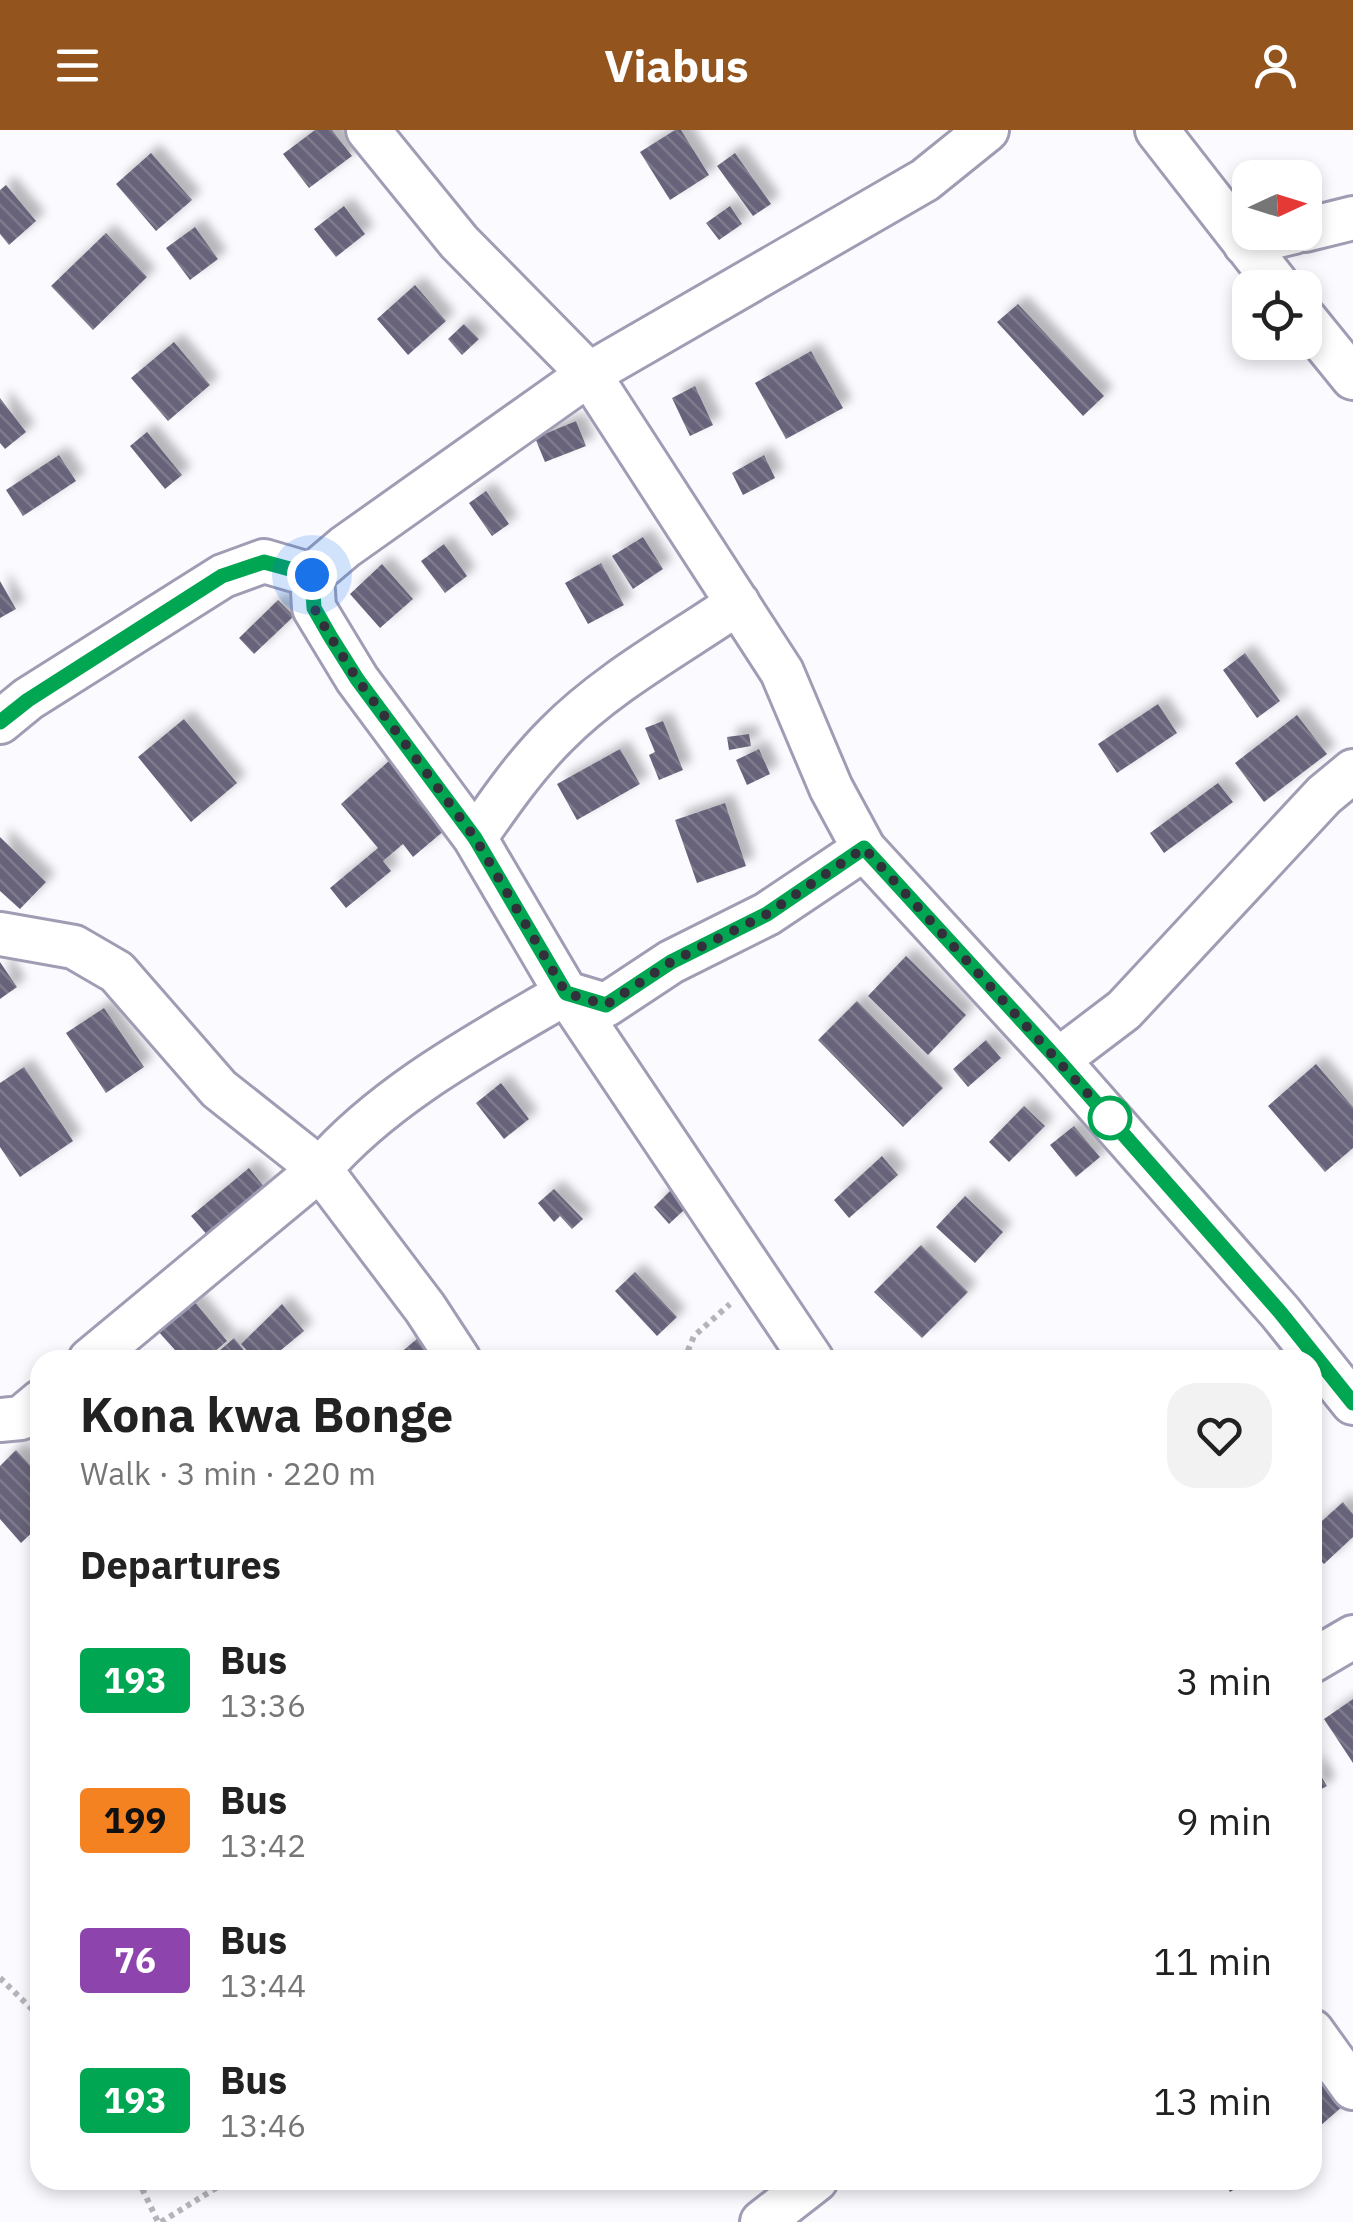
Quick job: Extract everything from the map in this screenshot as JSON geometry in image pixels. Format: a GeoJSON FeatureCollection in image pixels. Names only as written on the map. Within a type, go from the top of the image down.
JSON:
{"type":"FeatureCollection","features":[{"type":"Feature","properties":{"kind":"street"},"geometry":{"type":"LineString","coordinates":[[368,130],[458,242],[589,374],[782,672],[831,788],[864,848],[1058,1060],[1310,1350]]}},
{"type":"Feature","properties":{"kind":"street"},"geometry":{"type":"LineString","coordinates":[[312,575],[345,547],[589,374],[925,180],[987,130]]}},
{"type":"Feature","properties":{"kind":"street"},"geometry":{"type":"LineString","coordinates":[[1157,130],[1232,227]]}},
{"type":"Feature","properties":{"kind":"street"},"geometry":{"type":"LineString","coordinates":[[1322,226],[1353,218]]}},
{"type":"Feature","properties":{"kind":"street"},"geometry":{"type":"LineString","coordinates":[[1250,250],[1266,270]]}},
{"type":"Feature","properties":{"kind":"street"},"geometry":{"type":"LineString","coordinates":[[1322,340],[1353,378]]}},
{"type":"Feature","properties":{"kind":"street"},"geometry":{"type":"LineString","coordinates":[[0,722],[222,576],[264,562],[312,575]]}},
{"type":"Feature","properties":{"kind":"street"},"geometry":{"type":"LineString","coordinates":[[312,575],[314,608],[357,679],[475,838],[566,993],[805,1350]]}},
{"type":"Feature","properties":{"kind":"street"},"geometry":{"type":"LineString","coordinates":[[475,838],[515,781],[566,725],[600,696],[738,603]]}},
{"type":"Feature","properties":{"kind":"street"},"geometry":{"type":"LineString","coordinates":[[1058,1060],[1124,1010],[1324,795],[1353,771]]}},
{"type":"Feature","properties":{"kind":"street"},"geometry":{"type":"LineString","coordinates":[[102,1350],[320,1169],[352,1134],[452,1060],[566,993],[606,1005],[671,962],[767,914],[864,848]]}},
{"type":"Feature","properties":{"kind":"street"},"geometry":{"type":"LineString","coordinates":[[0,934],[74,947],[116,972],[219,1089],[320,1169],[452,1350]]}},
{"type":"Feature","properties":{"kind":"street"},"geometry":{"type":"LineString","coordinates":[[1322,1364],[1353,1403]]}},
{"type":"Feature","properties":{"kind":"street"},"geometry":{"type":"LineString","coordinates":[[1322,1655],[1353,1637]]}},
{"type":"Feature","properties":{"kind":"street"},"geometry":{"type":"LineString","coordinates":[[1322,2046],[1353,2088]]}},
{"type":"Feature","properties":{"kind":"street"},"geometry":{"type":"LineString","coordinates":[[762,2222],[803,2190]]}},
{"type":"Feature","properties":{"kind":"path"},"geometry":{"type":"LineString","coordinates":[[688,1350],[694,1336],[757,1278]]}},
{"type":"Feature","properties":{"kind":"path"},"geometry":{"type":"LineString","coordinates":[[0,1978],[30,2007]]}},
{"type":"Feature","properties":{"kind":"path"},"geometry":{"type":"LineString","coordinates":[[143,2190],[160,2222],[213,2190]]}},
{"type":"Feature","properties":{"kind":"building"},"geometry":{"type":"Polygon","coordinates":[[[315,130],[332,130],[352,156],[309,188],[283,154],[315,130]]]}},
{"type":"Feature","properties":{"kind":"building"},"geometry":{"type":"Polygon","coordinates":[[[681,130],[709,175],[670,200],[640,152],[681,130]]]}},
{"type":"Feature","properties":{"kind":"building"},"geometry":{"type":"Polygon","coordinates":[[[151,153],[192,200],[156,231],[116,184],[151,153]]]}},
{"type":"Feature","properties":{"kind":"building"},"geometry":{"type":"Polygon","coordinates":[[[735,153],[771,204],[753,216],[717,166],[735,153]]]}},
{"type":"Feature","properties":{"kind":"building"},"geometry":{"type":"Polygon","coordinates":[[[6,185],[36,221],[9,245],[0,234],[0,190],[6,185]]]}},
{"type":"Feature","properties":{"kind":"building"},"geometry":{"type":"Polygon","coordinates":[[[344,206],[365,234],[336,257],[314,229],[344,206]]]}},
{"type":"Feature","properties":{"kind":"building"},"geometry":{"type":"Polygon","coordinates":[[[730,206],[742,224],[719,240],[706,223],[730,206]]]}},
{"type":"Feature","properties":{"kind":"building"},"geometry":{"type":"Polygon","coordinates":[[[195,227],[218,259],[190,280],[166,248],[195,227]]]}},
{"type":"Feature","properties":{"kind":"building"},"geometry":{"type":"Polygon","coordinates":[[[106,233],[147,277],[93,330],[51,286],[106,233]]]}},
{"type":"Feature","properties":{"kind":"building"},"geometry":{"type":"Polygon","coordinates":[[[415,285],[446,321],[408,355],[377,319],[415,285]]]}},
{"type":"Feature","properties":{"kind":"building"},"geometry":{"type":"Polygon","coordinates":[[[1018,304],[1104,396],[1083,416],[997,322],[1018,304]]]}},
{"type":"Feature","properties":{"kind":"building"},"geometry":{"type":"Polygon","coordinates":[[[464,324],[479,339],[462,355],[448,339],[464,324]]]}},
{"type":"Feature","properties":{"kind":"building"},"geometry":{"type":"Polygon","coordinates":[[[174,342],[210,385],[168,421],[131,378],[174,342]]]}},
{"type":"Feature","properties":{"kind":"building"},"geometry":{"type":"Polygon","coordinates":[[[811,351],[843,408],[786,439],[755,383],[811,351]]]}},
{"type":"Feature","properties":{"kind":"building"},"geometry":{"type":"Polygon","coordinates":[[[695,386],[713,425],[690,436],[672,398],[695,386]]]}},
{"type":"Feature","properties":{"kind":"building"},"geometry":{"type":"Polygon","coordinates":[[[0,398],[26,432],[5,449],[0,443],[0,398]]]}},
{"type":"Feature","properties":{"kind":"building"},"geometry":{"type":"Polygon","coordinates":[[[576,421],[586,446],[545,462],[535,438],[576,421]]]}},
{"type":"Feature","properties":{"kind":"building"},"geometry":{"type":"Polygon","coordinates":[[[147,432],[182,475],[165,489],[130,446],[147,432]]]}},
{"type":"Feature","properties":{"kind":"building"},"geometry":{"type":"Polygon","coordinates":[[[59,455],[76,481],[23,516],[6,490],[59,455]]]}},
{"type":"Feature","properties":{"kind":"building"},"geometry":{"type":"Polygon","coordinates":[[[764,455],[775,478],[743,495],[732,473],[764,455]]]}},
{"type":"Feature","properties":{"kind":"building"},"geometry":{"type":"Polygon","coordinates":[[[486,491],[509,524],[492,536],[469,503],[486,491]]]}},
{"type":"Feature","properties":{"kind":"building"},"geometry":{"type":"Polygon","coordinates":[[[643,537],[663,569],[633,589],[612,556],[643,537]]]}},
{"type":"Feature","properties":{"kind":"building"},"geometry":{"type":"Polygon","coordinates":[[[444,544],[467,576],[445,593],[421,561],[444,544]]]}},
{"type":"Feature","properties":{"kind":"building"},"geometry":{"type":"Polygon","coordinates":[[[601,563],[624,605],[588,624],[565,583],[601,563]]]}},
{"type":"Feature","properties":{"kind":"building"},"geometry":{"type":"Polygon","coordinates":[[[382,564],[413,599],[380,628],[350,594],[382,564]]]}},
{"type":"Feature","properties":{"kind":"building"},"geometry":{"type":"Polygon","coordinates":[[[0,581],[16,609],[0,618],[0,581]]]}},
{"type":"Feature","properties":{"kind":"building"},"geometry":{"type":"Polygon","coordinates":[[[278,600],[294,616],[254,654],[239,638],[278,600]]]}},
{"type":"Feature","properties":{"kind":"building"},"geometry":{"type":"Polygon","coordinates":[[[1245,653],[1280,701],[1257,718],[1223,670],[1245,653]]]}},
{"type":"Feature","properties":{"kind":"building"},"geometry":{"type":"Polygon","coordinates":[[[1158,704],[1177,733],[1117,773],[1098,744],[1158,704]]]}},
{"type":"Feature","properties":{"kind":"building"},"geometry":{"type":"Polygon","coordinates":[[[1297,715],[1327,754],[1264,802],[1235,763],[1297,715]]]}},
{"type":"Feature","properties":{"kind":"building"},"geometry":{"type":"Polygon","coordinates":[[[184,719],[237,783],[191,822],[138,757],[184,719]]]}},
{"type":"Feature","properties":{"kind":"building"},"geometry":{"type":"Polygon","coordinates":[[[663,721],[683,770],[659,780],[649,755],[655,752],[645,728],[663,721]]]}},
{"type":"Feature","properties":{"kind":"building"},"geometry":{"type":"Polygon","coordinates":[[[749,734],[751,746],[729,750],[727,737],[749,734]]]}},
{"type":"Feature","properties":{"kind":"building"},"geometry":{"type":"Polygon","coordinates":[[[620,749],[640,784],[577,820],[557,784],[620,749]]]}},
{"type":"Feature","properties":{"kind":"building"},"geometry":{"type":"Polygon","coordinates":[[[759,749],[770,774],[747,785],[736,760],[759,749]]]}},
{"type":"Feature","properties":{"kind":"building"},"geometry":{"type":"Polygon","coordinates":[[[390,760],[408,782],[465,813],[413,857],[403,844],[383,861],[391,871],[346,908],[330,888],[378,848],[341,804],[390,760]]]}},
{"type":"Feature","properties":{"kind":"building"},"geometry":{"type":"Polygon","coordinates":[[[1218,783],[1233,802],[1164,853],[1150,833],[1218,783]]]}},
{"type":"Feature","properties":{"kind":"building"},"geometry":{"type":"Polygon","coordinates":[[[725,803],[746,866],[697,883],[675,820],[725,803]]]}},
{"type":"Feature","properties":{"kind":"building"},"geometry":{"type":"Polygon","coordinates":[[[0,837],[46,882],[20,909],[0,891],[0,837]]]}},
{"type":"Feature","properties":{"kind":"building"},"geometry":{"type":"Polygon","coordinates":[[[906,956],[966,1015],[928,1055],[868,996],[906,956]]]}},
{"type":"Feature","properties":{"kind":"building"},"geometry":{"type":"Polygon","coordinates":[[[0,962],[17,987],[0,999],[0,962]]]}},
{"type":"Feature","properties":{"kind":"building"},"geometry":{"type":"Polygon","coordinates":[[[857,1001],[943,1088],[903,1127],[818,1040],[857,1001]]]}},
{"type":"Feature","properties":{"kind":"building"},"geometry":{"type":"Polygon","coordinates":[[[104,1008],[144,1067],[106,1093],[66,1033],[104,1008]]]}},
{"type":"Feature","properties":{"kind":"building"},"geometry":{"type":"Polygon","coordinates":[[[986,1040],[1001,1058],[968,1087],[953,1069],[986,1040]]]}},
{"type":"Feature","properties":{"kind":"building"},"geometry":{"type":"Polygon","coordinates":[[[1316,1064],[1353,1107],[1353,1148],[1325,1172],[1268,1106],[1316,1064]]]}},
{"type":"Feature","properties":{"kind":"building"},"geometry":{"type":"Polygon","coordinates":[[[24,1067],[73,1141],[20,1177],[0,1147],[0,1083],[24,1067]]]}},
{"type":"Feature","properties":{"kind":"building"},"geometry":{"type":"Polygon","coordinates":[[[501,1083],[529,1119],[504,1139],[476,1103],[501,1083]]]}},
{"type":"Feature","properties":{"kind":"building"},"geometry":{"type":"Polygon","coordinates":[[[1024,1106],[1045,1126],[1009,1162],[989,1142],[1024,1106]]]}},
{"type":"Feature","properties":{"kind":"building"},"geometry":{"type":"Polygon","coordinates":[[[1074,1126],[1100,1157],[1076,1177],[1050,1145],[1074,1126]]]}},
{"type":"Feature","properties":{"kind":"building"},"geometry":{"type":"Polygon","coordinates":[[[882,1156],[898,1175],[849,1218],[834,1200],[882,1156]]]}},
{"type":"Feature","properties":{"kind":"building"},"geometry":{"type":"Polygon","coordinates":[[[249,1168],[265,1188],[208,1236],[191,1216],[249,1168]]]}},
{"type":"Feature","properties":{"kind":"building"},"geometry":{"type":"Polygon","coordinates":[[[681,1180],[697,1198],[669,1224],[654,1207],[681,1180]]]}},
{"type":"Feature","properties":{"kind":"building"},"geometry":{"type":"Polygon","coordinates":[[[554,1189],[583,1219],[572,1229],[560,1216],[554,1222],[538,1203],[554,1189]]]}},
{"type":"Feature","properties":{"kind":"building"},"geometry":{"type":"Polygon","coordinates":[[[965,1196],[1003,1232],[975,1263],[936,1227],[965,1196]]]}},
{"type":"Feature","properties":{"kind":"building"},"geometry":{"type":"Polygon","coordinates":[[[921,1245],[968,1292],[922,1338],[874,1292],[921,1245]]]}},
{"type":"Feature","properties":{"kind":"building"},"geometry":{"type":"Polygon","coordinates":[[[635,1272],[677,1317],[657,1336],[615,1291],[635,1272]]]}},
{"type":"Feature","properties":{"kind":"building"},"geometry":{"type":"Polygon","coordinates":[[[193,1300],[227,1341],[216,1350],[175,1350],[157,1330],[193,1300]]]}},
{"type":"Feature","properties":{"kind":"building"},"geometry":{"type":"Polygon","coordinates":[[[282,1304],[304,1331],[281,1350],[246,1350],[241,1344],[282,1304]]]}},
{"type":"Feature","properties":{"kind":"building"},"geometry":{"type":"Polygon","coordinates":[[[234,1338],[244,1350],[220,1350],[234,1338]]]}},
{"type":"Feature","properties":{"kind":"building"},"geometry":{"type":"Polygon","coordinates":[[[418,1338],[428,1350],[404,1350],[418,1338]]]}},
{"type":"Feature","properties":{"kind":"building"},"geometry":{"type":"Polygon","coordinates":[[[16,1450],[30,1465],[30,1534],[21,1543],[0,1519],[0,1466],[16,1450]]]}},
{"type":"Feature","properties":{"kind":"building"},"geometry":{"type":"Polygon","coordinates":[[[1343,1502],[1353,1514],[1353,1537],[1324,1564],[1322,1562],[1322,1521],[1343,1502]]]}},
{"type":"Feature","properties":{"kind":"building"},"geometry":{"type":"Polygon","coordinates":[[[1353,1699],[1353,1763],[1324,1719],[1353,1699]]]}},
{"type":"Feature","properties":{"kind":"building"},"geometry":{"type":"Polygon","coordinates":[[[1322,2066],[1351,2099],[1322,2124],[1322,2066]]]}},
{"type":"Feature","properties":{"kind":"bus line","name":"193"},"geometry":{"type":"LineString","coordinates":[[0,722],[222,576],[264,562],[312,575],[314,608],[330,636],[357,679],[475,838],[566,993],[606,1005],[671,962],[767,914],[864,848],[1058,1060],[1310,1350]]}},
{"type":"Feature","properties":{"kind":"bus line","name":"193"},"geometry":{"type":"LineString","coordinates":[[1322,1364],[1353,1403]]}},
{"type":"Feature","properties":{"kind":"route"},"geometry":{"type":"LineString","coordinates":[[312,575],[314,608],[330,636],[357,679],[475,838],[566,993],[606,1005],[671,962],[767,914],[864,848],[1110,1118]]}}]}
